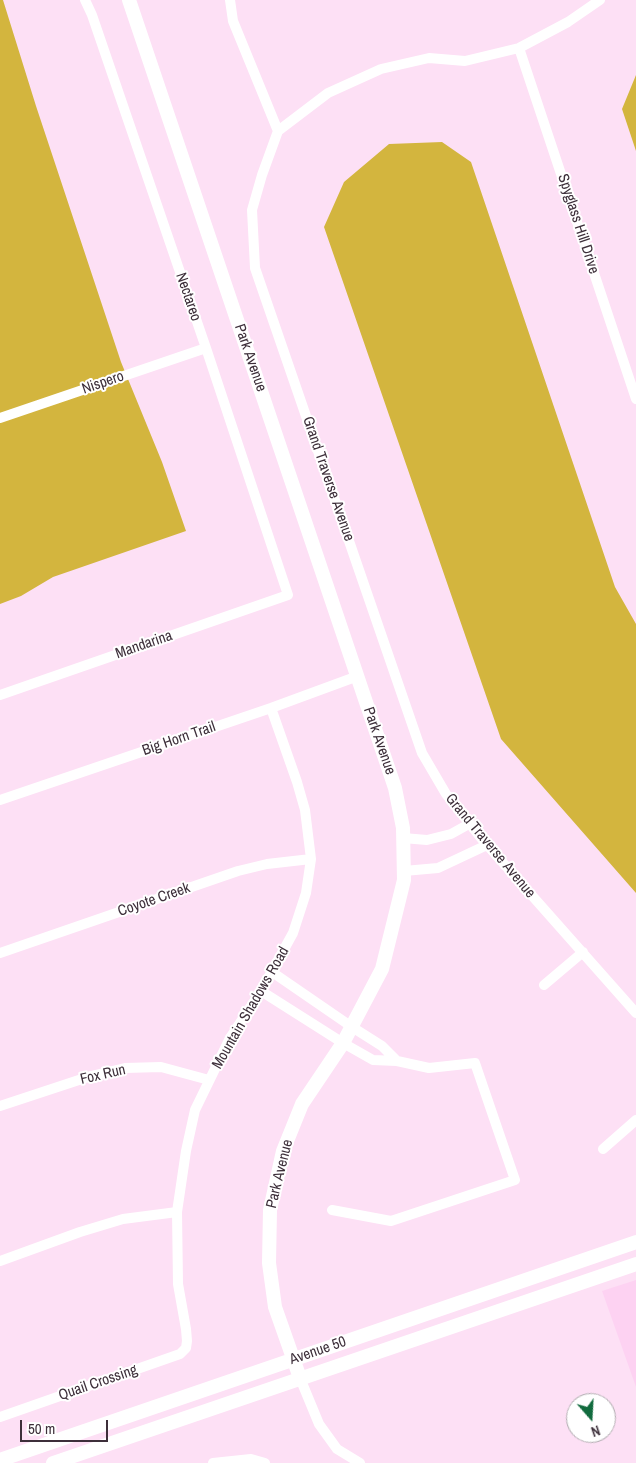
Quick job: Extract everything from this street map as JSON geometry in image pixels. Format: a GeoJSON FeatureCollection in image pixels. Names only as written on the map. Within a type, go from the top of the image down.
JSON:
{"type":"FeatureCollection","features":[{"type":"Feature","properties":{"kind":"street","name":"Nectareo"},"geometry":{"type":"LineString","coordinates":[[85,0],[92,15],[206,348],[288,595]]}},
{"type":"Feature","properties":{"kind":"street","name":"Park Avenue"},"geometry":{"type":"LineString","coordinates":[[129,0],[395,788],[403,838],[404,880],[382,969],[352,1028],[302,1104],[283,1150],[270,1210],[269,1263],[275,1307],[293,1360],[320,1424],[337,1449],[360,1463]]}},
{"type":"Feature","properties":{"kind":"street"},"geometry":{"type":"LineString","coordinates":[[230,0],[233,21],[278,130],[328,93],[381,69],[429,58],[465,61],[519,48],[568,22],[600,0]]}},
{"type":"Feature","properties":{"kind":"street","name":"Spyglass Hill Drive"},"geometry":{"type":"LineString","coordinates":[[519,48],[636,399]]}},
{"type":"Feature","properties":{"kind":"street","name":"Grand Traverse Avenue"},"geometry":{"type":"LineString","coordinates":[[278,130],[252,210],[255,268],[422,753],[446,794],[469,824],[636,1012]]}},
{"type":"Feature","properties":{"kind":"street","name":"Nispero"},"geometry":{"type":"LineString","coordinates":[[0,418],[206,348]]}},
{"type":"Feature","properties":{"kind":"street","name":"Mandarina"},"geometry":{"type":"LineString","coordinates":[[0,695],[288,595]]}},
{"type":"Feature","properties":{"kind":"street","name":"Big Horn Trail"},"geometry":{"type":"LineString","coordinates":[[0,800],[358,676]]}},
{"type":"Feature","properties":{"kind":"street","name":"Mountain Shadows Road"},"geometry":{"type":"LineString","coordinates":[[187,1340],[178,1284],[177,1212],[186,1151],[195,1110],[230,1038],[262,991],[293,933],[306,893],[311,859],[305,810],[297,782],[270,708]]}},
{"type":"Feature","properties":{"kind":"street"},"geometry":{"type":"LineString","coordinates":[[403,838],[427,840],[452,834],[469,824]]}},
{"type":"Feature","properties":{"kind":"street"},"geometry":{"type":"LineString","coordinates":[[404,872],[438,868],[487,845]]}},
{"type":"Feature","properties":{"kind":"street","name":"Coyote Creek"},"geometry":{"type":"LineString","coordinates":[[0,953],[238,871],[267,864],[311,859]]}},
{"type":"Feature","properties":{"kind":"street"},"geometry":{"type":"LineString","coordinates":[[544,985],[583,952]]}},
{"type":"Feature","properties":{"kind":"street"},"geometry":{"type":"LineString","coordinates":[[272,972],[352,1028],[382,1046],[397,1061]]}},
{"type":"Feature","properties":{"kind":"street"},"geometry":{"type":"LineString","coordinates":[[262,991],[373,1060],[397,1061],[429,1068],[475,1063],[515,1180],[391,1221],[332,1210]]}},
{"type":"Feature","properties":{"kind":"street","name":"Fox Run"},"geometry":{"type":"LineString","coordinates":[[0,1106],[92,1076],[125,1068],[161,1067],[209,1080]]}},
{"type":"Feature","properties":{"kind":"street"},"geometry":{"type":"LineString","coordinates":[[603,1149],[636,1120]]}},
{"type":"Feature","properties":{"kind":"street"},"geometry":{"type":"LineString","coordinates":[[0,1260],[114,1222],[146,1215],[177,1212]]}},
{"type":"Feature","properties":{"kind":"street","name":"Avenue 50"},"geometry":{"type":"LineString","coordinates":[[0,1460],[636,1242]]}},
{"type":"Feature","properties":{"kind":"street","name":"Avenue 50"},"geometry":{"type":"LineString","coordinates":[[53,1463],[636,1264]]}},
{"type":"Feature","properties":{"kind":"street","name":"Quail Crossing"},"geometry":{"type":"LineString","coordinates":[[0,1417],[180,1354],[186,1348],[187,1340]]}},
{"type":"Feature","properties":{"kind":"street"},"geometry":{"type":"LineString","coordinates":[[213,1463],[250,1459],[265,1463]]}},
{"type":"Feature","properties":{"kind":"shaded area"},"geometry":{"type":"Polygon","coordinates":[[[0,0],[3,0],[121,362],[162,462],[186,531],[53,577],[21,596],[0,604],[0,0]]]}},
{"type":"Feature","properties":{"kind":"shaded area"},"geometry":{"type":"Polygon","coordinates":[[[636,75],[636,151],[622,109],[636,75]]]}},
{"type":"Feature","properties":{"kind":"shaded area"},"geometry":{"type":"Polygon","coordinates":[[[442,142],[471,162],[615,587],[636,624],[636,893],[501,739],[324,227],[344,182],[389,144],[442,142]]]}},
{"type":"Feature","properties":{"kind":"shaded area"},"geometry":{"type":"Polygon","coordinates":[[[636,1280],[636,1387],[602,1291],[636,1280]]]}}]}
